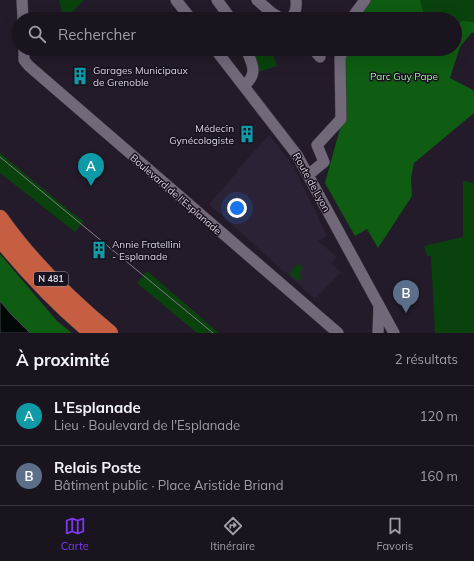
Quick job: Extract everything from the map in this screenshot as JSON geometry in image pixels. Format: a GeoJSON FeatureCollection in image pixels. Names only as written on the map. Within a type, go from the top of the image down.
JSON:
{"type":"FeatureCollection","features":[{"type":"Feature","properties":{"kind":"highway","name":"N 481"},"geometry":{"type":"LineString","coordinates":[[0,218],[28,254],[52,281],[79,307],[110,333]]}},
{"type":"Feature","properties":{"kind":"highway","name":"N 481"},"geometry":{"type":"LineString","coordinates":[[0,239],[18,262],[44,289],[92,333]]}},
{"type":"Feature","properties":{"kind":"street"},"geometry":{"type":"LineString","coordinates":[[22,0],[23,12]]}},
{"type":"Feature","properties":{"kind":"street"},"geometry":{"type":"LineString","coordinates":[[176,0],[185,12]]}},
{"type":"Feature","properties":{"kind":"street"},"geometry":{"type":"LineString","coordinates":[[217,0],[226,12]]}},
{"type":"Feature","properties":{"kind":"street"},"geometry":{"type":"LineString","coordinates":[[258,0],[271,12]]}},
{"type":"Feature","properties":{"kind":"street"},"geometry":{"type":"LineString","coordinates":[[295,12],[296,0]]}},
{"type":"Feature","properties":{"kind":"street"},"geometry":{"type":"LineString","coordinates":[[356,12],[365,0]]}},
{"type":"Feature","properties":{"kind":"street","name":"Boulevard de l'Esplanade"},"geometry":{"type":"LineString","coordinates":[[24,56],[24,60],[29,66],[335,330]]}},
{"type":"Feature","properties":{"kind":"street","name":"Route de Lyon"},"geometry":{"type":"LineString","coordinates":[[220,56],[297,154],[394,333]]}},
{"type":"Feature","properties":{"kind":"street"},"geometry":{"type":"LineString","coordinates":[[244,86],[253,75],[254,71],[249,56]]}},
{"type":"Feature","properties":{"kind":"street"},"geometry":{"type":"LineString","coordinates":[[308,175],[324,162],[317,146],[341,119],[341,56]]}},
{"type":"Feature","properties":{"kind":"street"},"geometry":{"type":"LineString","coordinates":[[378,333],[379,305]]}},
{"type":"Feature","properties":{"kind":"shaded area"},"geometry":{"type":"Polygon","coordinates":[[[269,135],[294,167],[327,236],[318,241],[337,257],[331,264],[341,272],[315,299],[209,204],[269,135]]]}},
{"type":"Feature","properties":{"kind":"shaded area"},"geometry":{"type":"Polygon","coordinates":[[[0,301],[10,313],[30,333],[0,333],[0,301]]]}},
{"type":"Feature","properties":{"kind":"green space"},"geometry":{"type":"Polygon","coordinates":[[[59,0],[84,0],[72,12],[62,12],[59,0]]]}},
{"type":"Feature","properties":{"kind":"green space"},"geometry":{"type":"Polygon","coordinates":[[[363,0],[474,0],[474,33],[472,32],[462,44],[462,12],[355,12],[363,0]]]}},
{"type":"Feature","properties":{"kind":"green space"},"geometry":{"type":"Polygon","coordinates":[[[363,0],[420,0],[423,12],[355,12],[363,0]]]}},
{"type":"Feature","properties":{"kind":"green space"},"geometry":{"type":"Polygon","coordinates":[[[462,21],[474,22],[474,33],[472,32],[462,44],[462,21]]]}},
{"type":"Feature","properties":{"kind":"green space"},"geometry":{"type":"Polygon","coordinates":[[[252,56],[273,56],[277,66],[258,72],[252,56]]]}},
{"type":"Feature","properties":{"kind":"green space","name":"Parc Guy Pape"},"geometry":{"type":"Polygon","coordinates":[[[346,56],[457,56],[450,78],[473,90],[474,93],[474,113],[414,163],[411,178],[412,196],[378,248],[367,229],[355,236],[325,183],[344,114],[346,56]]]}},
{"type":"Feature","properties":{"kind":"green space"},"geometry":{"type":"Polygon","coordinates":[[[454,56],[457,56],[449,79],[454,56]]]}},
{"type":"Feature","properties":{"kind":"green space"},"geometry":{"type":"Polygon","coordinates":[[[0,153],[84,221],[75,232],[0,173],[0,153]]]}},
{"type":"Feature","properties":{"kind":"green space"},"geometry":{"type":"Polygon","coordinates":[[[463,181],[474,183],[474,333],[435,333],[431,256],[427,256],[424,246],[463,237],[463,181]]]}},
{"type":"Feature","properties":{"kind":"green space"},"geometry":{"type":"Polygon","coordinates":[[[0,254],[57,321],[72,333],[30,333],[10,313],[0,301],[0,254]]]}},
{"type":"Feature","properties":{"kind":"green space"},"geometry":{"type":"Polygon","coordinates":[[[298,264],[303,268],[299,273],[302,277],[298,281],[289,273],[298,264]]]}},
{"type":"Feature","properties":{"kind":"green space"},"geometry":{"type":"Polygon","coordinates":[[[147,271],[219,333],[197,333],[137,283],[147,271]]]}},
{"type":"Feature","properties":{"kind":"tram line"},"geometry":{"type":"LineString","coordinates":[[0,157],[213,333]]}},
{"type":"Feature","properties":{"kind":"place","name":"Garages Municipaux de Grenoble"},"geometry":{"type":"Point","coordinates":[80,76]}},
{"type":"Feature","properties":{"kind":"place","name":"Médecin Gynécologiste"},"geometry":{"type":"Point","coordinates":[247,134]}},
{"type":"Feature","properties":{"kind":"place","name":"L'Esplanade"},"geometry":{"type":"Point","coordinates":[91,186]}},
{"type":"Feature","properties":{"kind":"place","name":"Annie Fratellini - Esplanade"},"geometry":{"type":"Point","coordinates":[99,250]}},
{"type":"Feature","properties":{"kind":"place","name":"Relais Poste"},"geometry":{"type":"Point","coordinates":[406,313]}}]}
